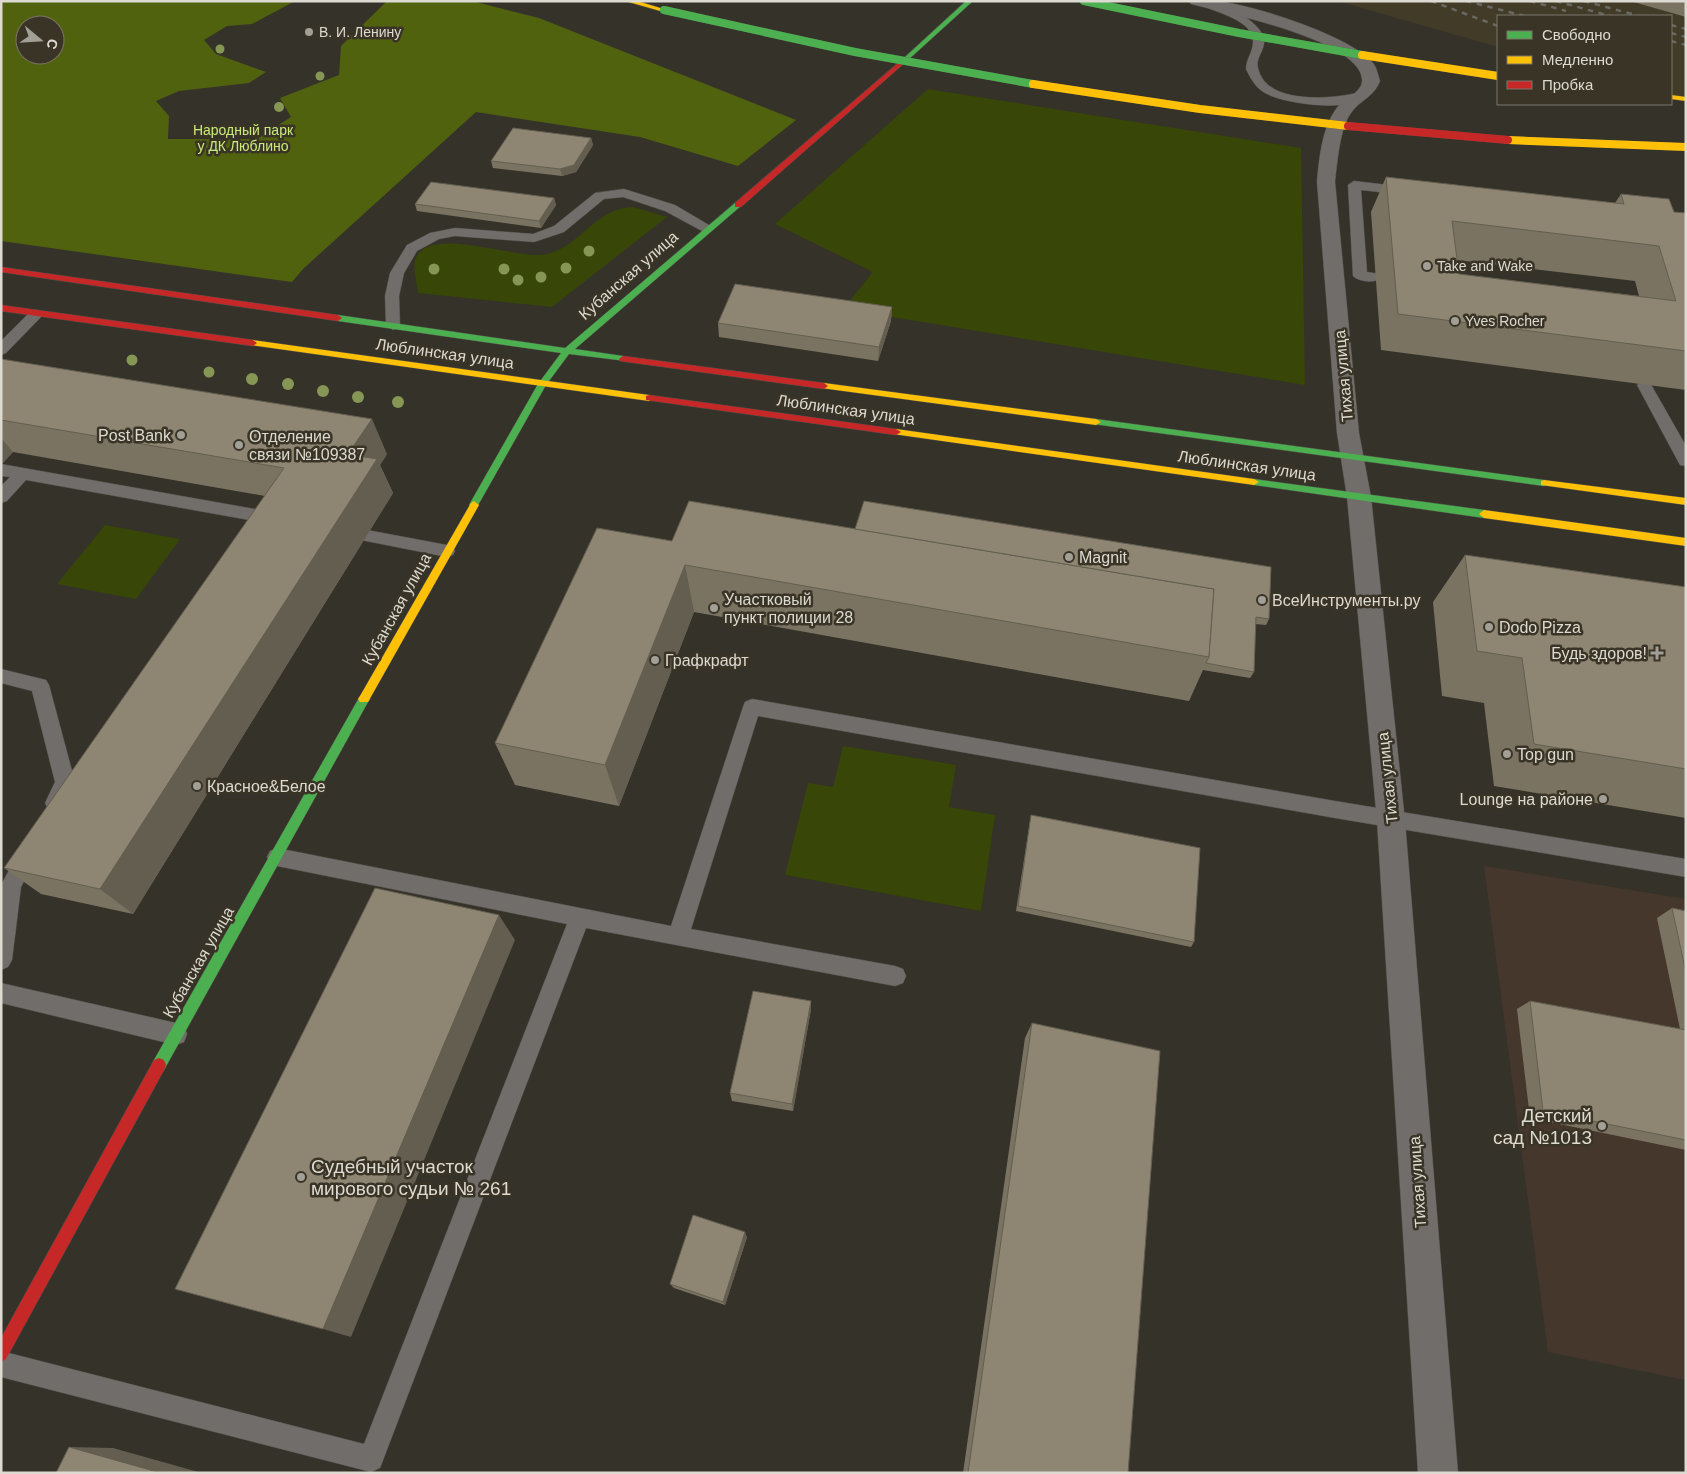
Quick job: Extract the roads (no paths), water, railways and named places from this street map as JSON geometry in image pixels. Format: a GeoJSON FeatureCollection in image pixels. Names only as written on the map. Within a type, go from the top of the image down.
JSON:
{"type":"FeatureCollection","features":[{"type":"Feature","properties":{"kind":"main road"},"geometry":{"type":"LineString","coordinates":[[628,1],[883,58],[1026,83],[1158,103],[1326,123],[1522,141],[1686,147]]}},
{"type":"Feature","properties":{"kind":"main road","name":"Кубанская улица"},"geometry":{"type":"LineString","coordinates":[[1,1354],[176,1034],[542,384],[567,351],[707,228],[843,115],[970,1]]}},
{"type":"Feature","properties":{"kind":"main road"},"geometry":{"type":"LineString","coordinates":[[1084,1],[1251,37],[1497,76]]}},
{"type":"Feature","properties":{"kind":"main road"},"geometry":{"type":"LineString","coordinates":[[1672,97],[1686,99]]}},
{"type":"Feature","properties":{"kind":"main road","name":"Люблинская улица"},"geometry":{"type":"LineString","coordinates":[[1,269],[393,324],[567,351],[1010,409],[1352,458],[1686,502]]}},
{"type":"Feature","properties":{"kind":"main road","name":"Люблинская улица"},"geometry":{"type":"LineString","coordinates":[[1,308],[1686,542]]}},
{"type":"Feature","properties":{"kind":"street","name":"Тихая улица"},"geometry":{"type":"LineString","coordinates":[[1202,3],[1292,26],[1317,35],[1358,57],[1367,67],[1371,79],[1368,88],[1361,96],[1342,112],[1328,159],[1326,182],[1348,433],[1359,497],[1391,821],[1438,1473]]}},
{"type":"Feature","properties":{"kind":"lane","name":"Тихая улица"},"geometry":{"type":"LineString","coordinates":[[1202,3],[1241,19],[1256,32],[1259,44],[1251,66],[1255,79],[1268,90],[1284,96],[1325,103],[1345,102],[1361,96]]}},
{"type":"Feature","properties":{"kind":"lane"},"geometry":{"type":"LineString","coordinates":[[1375,278],[1360,276],[1354,185],[1423,193]]}},
{"type":"Feature","properties":{"kind":"lane"},"geometry":{"type":"LineString","coordinates":[[393,324],[392,296],[397,273],[412,248],[435,236],[455,232],[534,238],[559,229],[600,196],[624,193],[670,208],[707,228]]}},
{"type":"Feature","properties":{"kind":"lane"},"geometry":{"type":"LineString","coordinates":[[1,350],[36,314]]}},
{"type":"Feature","properties":{"kind":"lane"},"geometry":{"type":"LineString","coordinates":[[1644,385],[1686,461]]}},
{"type":"Feature","properties":{"kind":"lane"},"geometry":{"type":"LineString","coordinates":[[1,470],[290,522]]}},
{"type":"Feature","properties":{"kind":"lane"},"geometry":{"type":"LineString","coordinates":[[1,497],[22,474]]}},
{"type":"Feature","properties":{"kind":"lane"},"geometry":{"type":"LineString","coordinates":[[242,530],[253,514]]}},
{"type":"Feature","properties":{"kind":"lane"},"geometry":{"type":"LineString","coordinates":[[367,536],[447,551]]}},
{"type":"Feature","properties":{"kind":"lane"},"geometry":{"type":"LineString","coordinates":[[1,676],[40,685],[65,782]]}},
{"type":"Feature","properties":{"kind":"lane"},"geometry":{"type":"LineString","coordinates":[[678,937],[752,707],[1391,821],[1686,868]]}},
{"type":"Feature","properties":{"kind":"lane"},"geometry":{"type":"LineString","coordinates":[[47,817],[65,782],[77,766]]}},
{"type":"Feature","properties":{"kind":"lane"},"geometry":{"type":"LineString","coordinates":[[1,960],[11,886],[38,834]]}},
{"type":"Feature","properties":{"kind":"lane"},"geometry":{"type":"LineString","coordinates":[[276,857],[678,937],[895,976]]}},
{"type":"Feature","properties":{"kind":"lane"},"geometry":{"type":"LineString","coordinates":[[1,1364],[371,1459],[580,918]]}},
{"type":"Feature","properties":{"kind":"lane"},"geometry":{"type":"LineString","coordinates":[[1,993],[176,1034]]}},
{"type":"Feature","properties":{"kind":"railway"},"geometry":{"type":"LineString","coordinates":[[1431,1],[1497,26]]}},
{"type":"Feature","properties":{"kind":"railway"},"geometry":{"type":"LineString","coordinates":[[1466,1],[1521,15]]}},
{"type":"Feature","properties":{"kind":"railway"},"geometry":{"type":"LineString","coordinates":[[1530,1],[1566,11]]}},
{"type":"Feature","properties":{"kind":"railway"},"geometry":{"type":"LineString","coordinates":[[1556,1],[1606,15]]}},
{"type":"Feature","properties":{"kind":"railway"},"geometry":{"type":"LineString","coordinates":[[1584,1],[1635,15]]}},
{"type":"Feature","properties":{"kind":"railway"},"geometry":{"type":"LineString","coordinates":[[1672,25],[1686,29]]}},
{"type":"Feature","properties":{"kind":"railway"},"geometry":{"type":"LineString","coordinates":[[1672,33],[1686,37]]}},
{"type":"Feature","properties":{"kind":"railway"},"geometry":{"type":"LineString","coordinates":[[1672,41],[1686,45]]}},
{"type":"Feature","properties":{"kind":"place","name":"В. И. Ленину"},"geometry":{"type":"Point","coordinates":[309,32]}},
{"type":"Feature","properties":{"kind":"place","name":"Take and Wake"},"geometry":{"type":"Point","coordinates":[1427,266]}},
{"type":"Feature","properties":{"kind":"place","name":"Yves Rocher"},"geometry":{"type":"Point","coordinates":[1455,321]}},
{"type":"Feature","properties":{"kind":"place","name":"Post Bank"},"geometry":{"type":"Point","coordinates":[181,435]}},
{"type":"Feature","properties":{"kind":"place","name":"Отделение связи №109387"},"geometry":{"type":"Point","coordinates":[239,445]}},
{"type":"Feature","properties":{"kind":"place","name":"Magnit"},"geometry":{"type":"Point","coordinates":[1069,557]}},
{"type":"Feature","properties":{"kind":"place","name":"ВсеИнструменты.ру"},"geometry":{"type":"Point","coordinates":[1262,600]}},
{"type":"Feature","properties":{"kind":"place","name":"Участковый пункт полиции 28"},"geometry":{"type":"Point","coordinates":[714,608]}},
{"type":"Feature","properties":{"kind":"place","name":"Dodo Pizza"},"geometry":{"type":"Point","coordinates":[1489,627]}},
{"type":"Feature","properties":{"kind":"place","name":"Будь здоров!"},"geometry":{"type":"Point","coordinates":[1657,653]}},
{"type":"Feature","properties":{"kind":"place","name":"Графкрафт"},"geometry":{"type":"Point","coordinates":[655,660]}},
{"type":"Feature","properties":{"kind":"place","name":"Top gun"},"geometry":{"type":"Point","coordinates":[1507,754]}},
{"type":"Feature","properties":{"kind":"place","name":"Красное&Белое"},"geometry":{"type":"Point","coordinates":[197,786]}},
{"type":"Feature","properties":{"kind":"place","name":"Lounge на районе"},"geometry":{"type":"Point","coordinates":[1603,799]}},
{"type":"Feature","properties":{"kind":"place","name":"Детский сад №1013"},"geometry":{"type":"Point","coordinates":[1602,1126]}},
{"type":"Feature","properties":{"kind":"place","name":"Судебный участок мирового судьи № 261"},"geometry":{"type":"Point","coordinates":[301,1177]}},
{"type":"Feature","properties":{"kind":"park label","name":"Народный парк у ДК Люблино"},"geometry":{"type":"Point","coordinates":[243,138]}}]}
